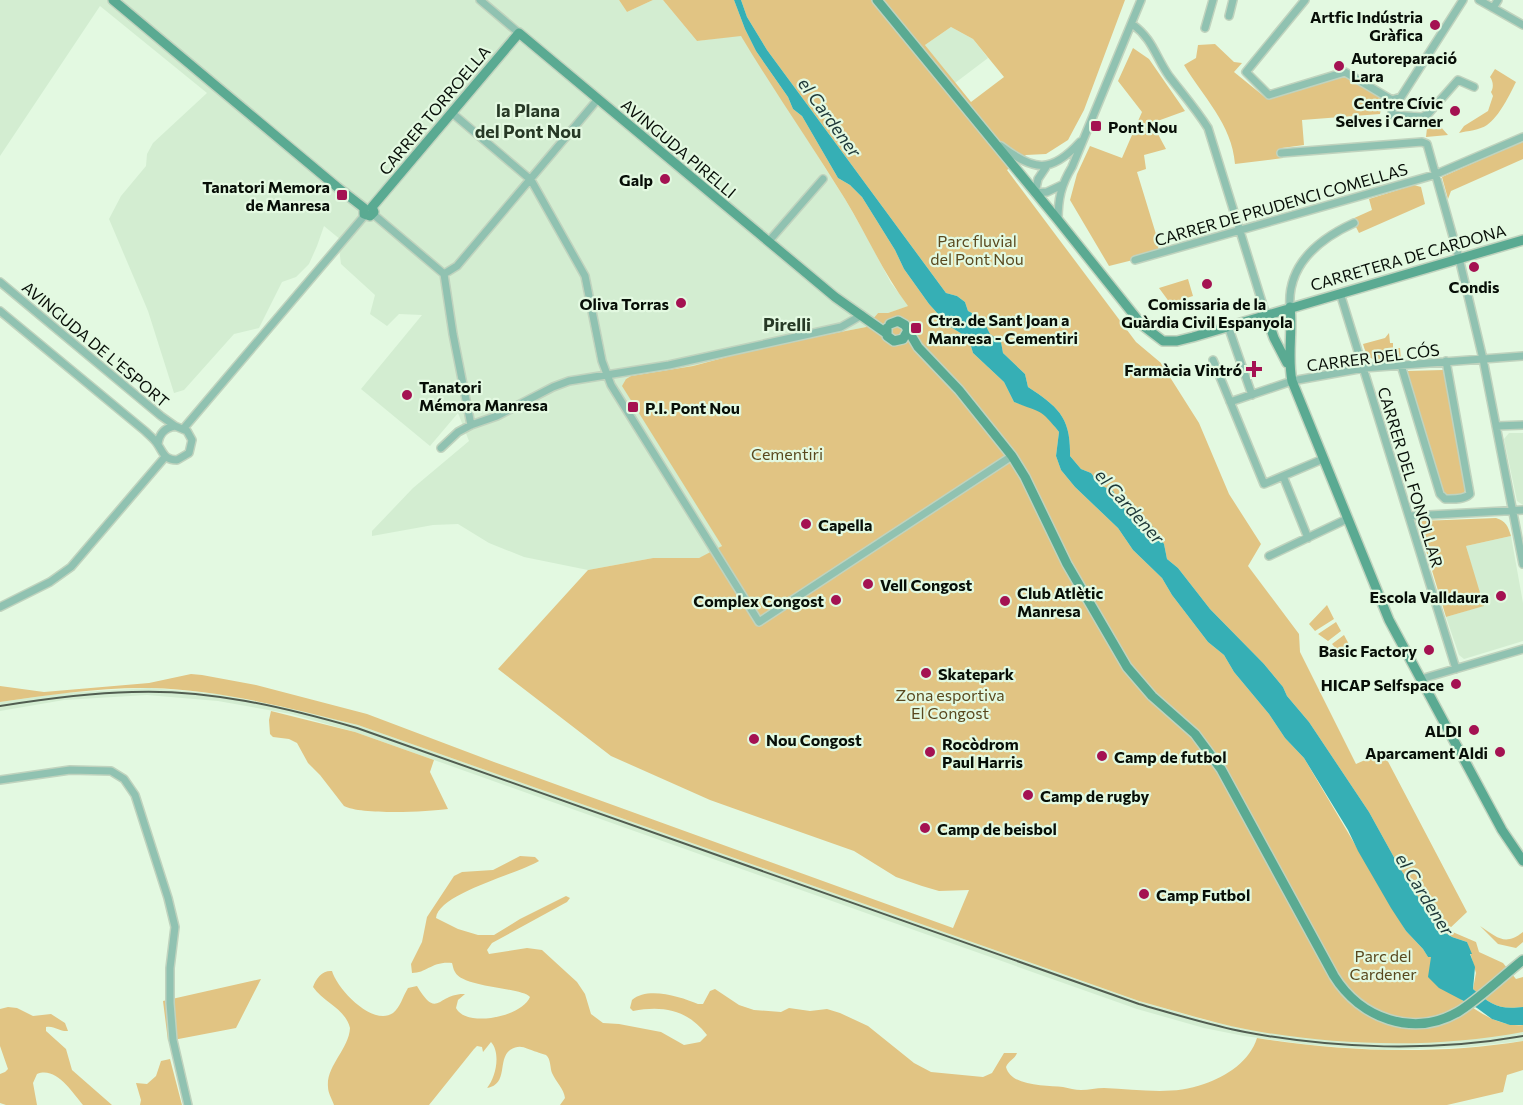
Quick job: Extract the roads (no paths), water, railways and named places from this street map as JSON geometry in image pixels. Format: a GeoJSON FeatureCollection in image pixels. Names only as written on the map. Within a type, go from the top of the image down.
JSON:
{"type":"FeatureCollection","features":[{"type":"Feature","properties":{"kind":"street"},"geometry":{"type":"LineString","coordinates":[[113,0],[444,273],[453,334],[471,425]]}},
{"type":"Feature","properties":{"kind":"street","name":"AVINGUDA PIRELLI"},"geometry":{"type":"LineString","coordinates":[[480,0],[836,297],[862,315],[888,328]]}},
{"type":"Feature","properties":{"kind":"street","name":"CARRETERA DE CARDONA"},"geometry":{"type":"LineString","coordinates":[[877,0],[1142,325],[1152,335],[1163,341],[1177,341],[1523,240]]}},
{"type":"Feature","properties":{"kind":"street"},"geometry":{"type":"LineString","coordinates":[[1058,220],[1058,201],[1062,185],[1072,167],[1141,0]]}},
{"type":"Feature","properties":{"kind":"street"},"geometry":{"type":"LineString","coordinates":[[1205,28],[1213,0]]}},
{"type":"Feature","properties":{"kind":"street"},"geometry":{"type":"LineString","coordinates":[[1229,16],[1233,0]]}},
{"type":"Feature","properties":{"kind":"street"},"geometry":{"type":"LineString","coordinates":[[1305,0],[1246,72],[1269,95],[1345,72],[1392,100],[1401,97],[1463,0]]}},
{"type":"Feature","properties":{"kind":"street"},"geometry":{"type":"LineString","coordinates":[[1479,0],[1523,25]]}},
{"type":"Feature","properties":{"kind":"street"},"geometry":{"type":"LineString","coordinates":[[1493,8],[1498,0]]}},
{"type":"Feature","properties":{"kind":"street"},"geometry":{"type":"LineString","coordinates":[[1132,24],[1145,33],[1168,74],[1197,110],[1208,128],[1274,338],[1288,365],[1292,381],[1389,620],[1502,830],[1523,861]]}},
{"type":"Feature","properties":{"kind":"street","name":"CARRER TORROELLA"},"geometry":{"type":"LineString","coordinates":[[368,211],[519,33]]}},
{"type":"Feature","properties":{"kind":"street"},"geometry":{"type":"LineString","coordinates":[[1392,100],[1392,115],[1422,117],[1428,114],[1458,80],[1474,87]]}},
{"type":"Feature","properties":{"kind":"street"},"geometry":{"type":"LineString","coordinates":[[444,273],[457,266],[598,99]]}},
{"type":"Feature","properties":{"kind":"street"},"geometry":{"type":"LineString","coordinates":[[452,113],[531,180],[585,276],[602,361],[611,385],[759,622],[1011,456]]}},
{"type":"Feature","properties":{"kind":"street"},"geometry":{"type":"LineString","coordinates":[[992,140],[1024,162],[1046,167],[1063,159],[1085,135]]}},
{"type":"Feature","properties":{"kind":"street","name":"CARRER DE PRUDENCI COMELLAS"},"geometry":{"type":"LineString","coordinates":[[1136,260],[1434,175],[1523,137]]}},
{"type":"Feature","properties":{"kind":"street"},"geometry":{"type":"LineString","coordinates":[[1281,153],[1422,142],[1426,144],[1459,258],[1483,358],[1523,564]]}},
{"type":"Feature","properties":{"kind":"street"},"geometry":{"type":"LineString","coordinates":[[1046,167],[1038,179],[1035,193],[1047,192],[1062,185]]}},
{"type":"Feature","properties":{"kind":"street"},"geometry":{"type":"LineString","coordinates":[[769,241],[823,178]]}},
{"type":"Feature","properties":{"kind":"street"},"geometry":{"type":"LineString","coordinates":[[0,311],[145,431],[158,444],[165,457],[177,460],[189,453],[192,440],[184,428],[368,211]]}},
{"type":"Feature","properties":{"kind":"street"},"geometry":{"type":"LineString","coordinates":[[1288,365],[1292,321],[1290,297],[1298,270],[1309,253],[1321,241],[1354,223]]}},
{"type":"Feature","properties":{"kind":"street","name":"AVINGUDA DE L'ESPORT"},"geometry":{"type":"LineString","coordinates":[[0,282],[175,426],[184,428]]}},
{"type":"Feature","properties":{"kind":"street","name":"CARRER DEL FONOLLAR"},"geometry":{"type":"LineString","coordinates":[[1340,293],[1456,669]]}},
{"type":"Feature","properties":{"kind":"street"},"geometry":{"type":"LineString","coordinates":[[441,448],[458,432],[471,425],[497,416],[569,381],[669,365],[841,327],[862,315]]}},
{"type":"Feature","properties":{"kind":"street"},"geometry":{"type":"LineString","coordinates":[[918,347],[891,340],[888,328],[894,321],[901,322],[906,327],[918,347],[958,390],[1011,456],[1025,477],[1067,564],[1127,667],[1152,696],[1195,734],[1221,769],[1334,976],[1347,994],[1367,1011],[1392,1021],[1425,1023],[1442,1019],[1459,1011],[1523,960]]}},
{"type":"Feature","properties":{"kind":"street"},"geometry":{"type":"LineString","coordinates":[[1228,326],[1252,395]]}},
{"type":"Feature","properties":{"kind":"street"},"geometry":{"type":"LineString","coordinates":[[899,342],[907,332]]}},
{"type":"Feature","properties":{"kind":"street","name":"CARRER DEL CÓS"},"geometry":{"type":"LineString","coordinates":[[1230,402],[1292,381],[1364,368],[1523,356]]}},
{"type":"Feature","properties":{"kind":"street"},"geometry":{"type":"LineString","coordinates":[[1213,360],[1264,484],[1323,459]]}},
{"type":"Feature","properties":{"kind":"street"},"geometry":{"type":"LineString","coordinates":[[1401,365],[1440,494],[1445,499],[1464,498],[1470,494],[1446,361]]}},
{"type":"Feature","properties":{"kind":"street"},"geometry":{"type":"LineString","coordinates":[[1496,426],[1523,425]]}},
{"type":"Feature","properties":{"kind":"street","name":"AVINGUDA DE L'ESPORT"},"geometry":{"type":"LineString","coordinates":[[158,444],[159,437],[164,430],[175,426]]}},
{"type":"Feature","properties":{"kind":"street"},"geometry":{"type":"LineString","coordinates":[[0,607],[51,582],[71,567],[165,457]]}},
{"type":"Feature","properties":{"kind":"street"},"geometry":{"type":"LineString","coordinates":[[1283,476],[1308,538]]}},
{"type":"Feature","properties":{"kind":"street"},"geometry":{"type":"LineString","coordinates":[[1410,516],[1523,510]]}},
{"type":"Feature","properties":{"kind":"street"},"geometry":{"type":"LineString","coordinates":[[1269,556],[1347,519]]}},
{"type":"Feature","properties":{"kind":"street"},"geometry":{"type":"LineString","coordinates":[[1421,680],[1523,649]]}},
{"type":"Feature","properties":{"kind":"street"},"geometry":{"type":"LineString","coordinates":[[0,780],[70,770],[111,771],[124,779],[135,795],[175,927],[170,968],[170,1003],[173,1040],[188,1105]]}},
{"type":"Feature","properties":{"kind":"water"},"geometry":{"type":"Polygon","coordinates":[[[734,0],[741,0],[747,17],[767,50],[946,293],[957,296],[965,302],[968,311],[982,318],[990,334],[1001,342],[1003,353],[1025,374],[1028,387],[1061,414],[1068,432],[1070,456],[1081,469],[1091,473],[1100,485],[1113,491],[1121,505],[1134,518],[1152,526],[1164,544],[1167,559],[1178,568],[1210,609],[1264,664],[1283,687],[1287,696],[1309,722],[1369,812],[1401,870],[1438,928],[1452,937],[1467,942],[1475,967],[1473,989],[1485,999],[1501,1007],[1523,1007],[1523,1025],[1510,1025],[1492,1019],[1477,1008],[1439,988],[1428,977],[1431,957],[1428,957],[1406,931],[1391,908],[1348,830],[1304,758],[1285,738],[1269,714],[1234,672],[1224,655],[1208,642],[1172,595],[1162,578],[1133,550],[1118,528],[1075,487],[1061,470],[1056,456],[1059,432],[1053,424],[1040,412],[1014,402],[1004,382],[973,353],[970,343],[962,334],[949,326],[929,304],[904,269],[862,197],[850,185],[838,178],[802,116],[793,109],[788,97],[756,51],[734,0]]]}},
{"type":"Feature","properties":{"kind":"railway"},"geometry":{"type":"LineString","coordinates":[[0,706],[82,695],[160,692],[189,693],[246,701],[302,713],[357,728],[1139,1004],[1205,1023],[1279,1038],[1349,1045],[1454,1045],[1523,1036]]}},
{"type":"Feature","properties":{"kind":"place","name":"Artfic Indústria Gràfica"},"geometry":{"type":"Point","coordinates":[1435,25]}},
{"type":"Feature","properties":{"kind":"place","name":"Autoreparació Lara"},"geometry":{"type":"Point","coordinates":[1339,66]}},
{"type":"Feature","properties":{"kind":"place","name":"Centre Cívic Selves i Carner"},"geometry":{"type":"Point","coordinates":[1455,111]}},
{"type":"Feature","properties":{"kind":"place","name":"Pont Nou"},"geometry":{"type":"Point","coordinates":[1096,126]}},
{"type":"Feature","properties":{"kind":"place","name":"Galp"},"geometry":{"type":"Point","coordinates":[665,179]}},
{"type":"Feature","properties":{"kind":"place","name":"Tanatori Memora de Manresa"},"geometry":{"type":"Point","coordinates":[342,195]}},
{"type":"Feature","properties":{"kind":"place","name":"Condis"},"geometry":{"type":"Point","coordinates":[1474,267]}},
{"type":"Feature","properties":{"kind":"place","name":"Comissaria de la Guàrdia Civil Espanyola"},"geometry":{"type":"Point","coordinates":[1207,284]}},
{"type":"Feature","properties":{"kind":"place","name":"Oliva Torras"},"geometry":{"type":"Point","coordinates":[681,303]}},
{"type":"Feature","properties":{"kind":"place","name":"Ctra. de Sant Joan a Manresa - Cementiri"},"geometry":{"type":"Point","coordinates":[916,328]}},
{"type":"Feature","properties":{"kind":"place","name":"Farmàcia Vintró"},"geometry":{"type":"Point","coordinates":[1254,369]}},
{"type":"Feature","properties":{"kind":"place","name":"Tanatori Mémora Manresa"},"geometry":{"type":"Point","coordinates":[407,395]}},
{"type":"Feature","properties":{"kind":"place","name":"P.I. Pont Nou"},"geometry":{"type":"Point","coordinates":[633,407]}},
{"type":"Feature","properties":{"kind":"place","name":"Capella"},"geometry":{"type":"Point","coordinates":[806,524]}},
{"type":"Feature","properties":{"kind":"place","name":"Vell Congost"},"geometry":{"type":"Point","coordinates":[868,584]}},
{"type":"Feature","properties":{"kind":"place","name":"Escola Valldaura"},"geometry":{"type":"Point","coordinates":[1501,596]}},
{"type":"Feature","properties":{"kind":"place","name":"Complex Congost"},"geometry":{"type":"Point","coordinates":[836,600]}},
{"type":"Feature","properties":{"kind":"place","name":"Club Atlètic Manresa"},"geometry":{"type":"Point","coordinates":[1005,601]}},
{"type":"Feature","properties":{"kind":"place","name":"Basic Factory"},"geometry":{"type":"Point","coordinates":[1429,650]}},
{"type":"Feature","properties":{"kind":"place","name":"Skatepark"},"geometry":{"type":"Point","coordinates":[926,673]}},
{"type":"Feature","properties":{"kind":"place","name":"HICAP Selfspace"},"geometry":{"type":"Point","coordinates":[1456,684]}},
{"type":"Feature","properties":{"kind":"place","name":"ALDI"},"geometry":{"type":"Point","coordinates":[1474,730]}},
{"type":"Feature","properties":{"kind":"place","name":"Nou Congost"},"geometry":{"type":"Point","coordinates":[754,739]}},
{"type":"Feature","properties":{"kind":"place","name":"Rocòdrom Paul Harris"},"geometry":{"type":"Point","coordinates":[930,752]}},
{"type":"Feature","properties":{"kind":"place","name":"Aparcament Aldi"},"geometry":{"type":"Point","coordinates":[1500,752]}},
{"type":"Feature","properties":{"kind":"place","name":"Camp de futbol"},"geometry":{"type":"Point","coordinates":[1102,756]}},
{"type":"Feature","properties":{"kind":"place","name":"Camp de rugby"},"geometry":{"type":"Point","coordinates":[1028,795]}},
{"type":"Feature","properties":{"kind":"place","name":"Camp de beisbol"},"geometry":{"type":"Point","coordinates":[925,828]}},
{"type":"Feature","properties":{"kind":"place","name":"Camp Futbol"},"geometry":{"type":"Point","coordinates":[1144,894]}},
{"type":"Feature","properties":{"kind":"district","name":"la Plana del Pont Nou"},"geometry":{"type":"Point","coordinates":[528,120]}},
{"type":"Feature","properties":{"kind":"district","name":"Pirelli"},"geometry":{"type":"Point","coordinates":[787,324]}},
{"type":"Feature","properties":{"kind":"water label","name":"el Cardener"},"geometry":{"type":"Point","coordinates":[830,117]}},
{"type":"Feature","properties":{"kind":"water label","name":"el Cardener"},"geometry":{"type":"Point","coordinates":[1130,506]}},
{"type":"Feature","properties":{"kind":"water label","name":"el Cardener"},"geometry":{"type":"Point","coordinates":[1425,894]}},
{"type":"Feature","properties":{"kind":"park label","name":"Parc fluvial del Pont Nou"},"geometry":{"type":"Point","coordinates":[977,249]}},
{"type":"Feature","properties":{"kind":"park label","name":"Cementiri"},"geometry":{"type":"Point","coordinates":[787,453]}},
{"type":"Feature","properties":{"kind":"park label","name":"Zona esportiva El Congost"},"geometry":{"type":"Point","coordinates":[950,703]}},
{"type":"Feature","properties":{"kind":"park label","name":"Parc del Cardener"},"geometry":{"type":"Point","coordinates":[1383,964]}}]}
